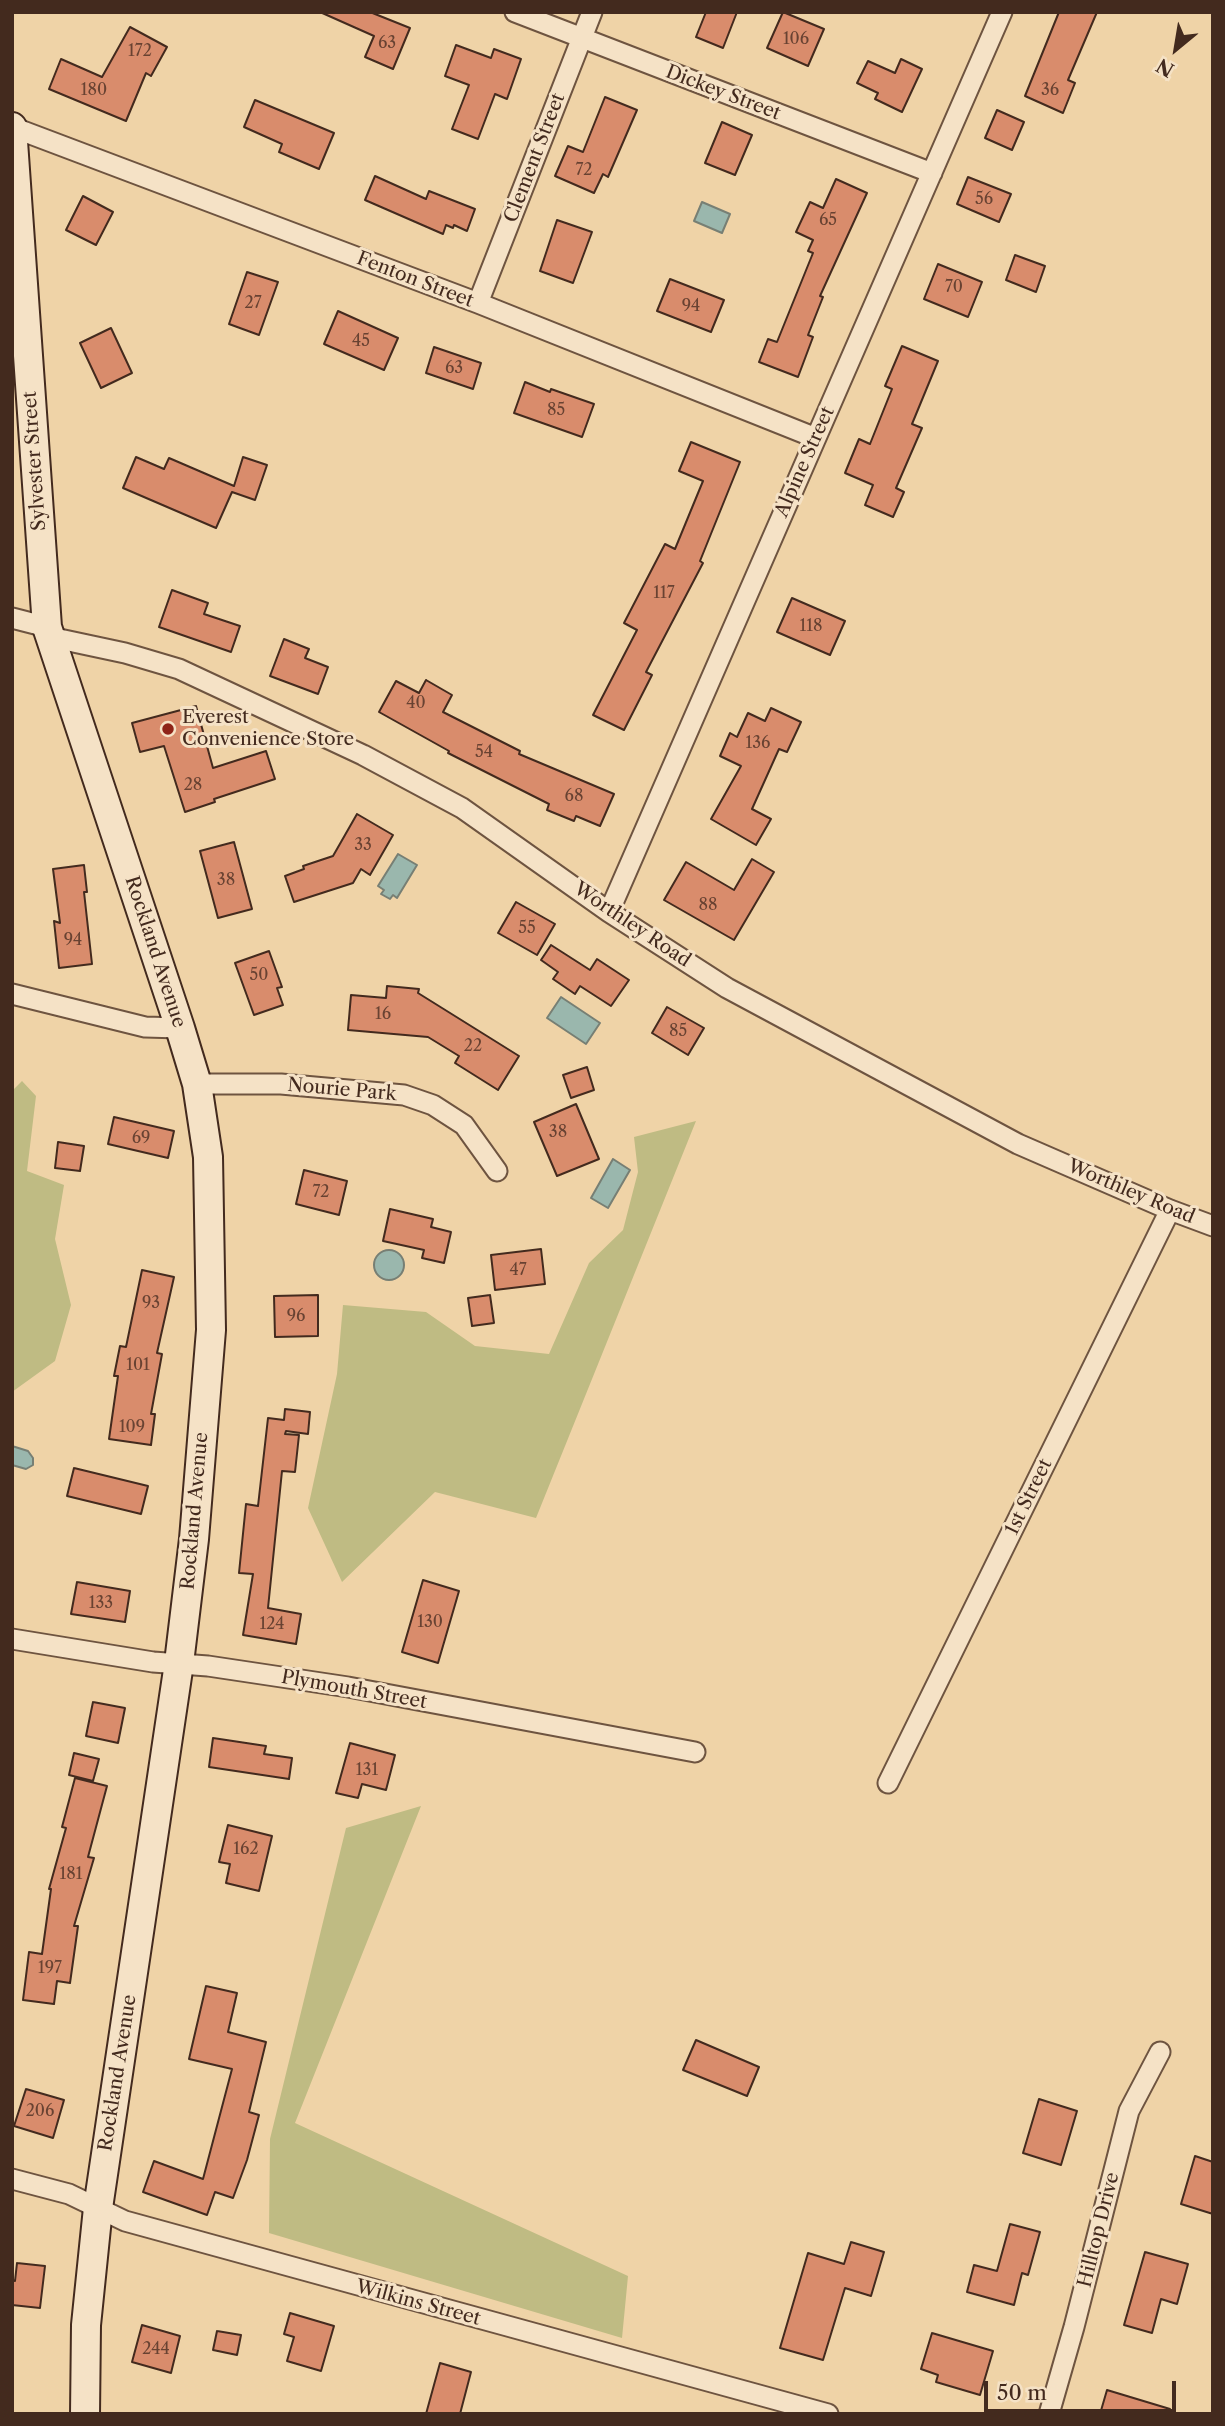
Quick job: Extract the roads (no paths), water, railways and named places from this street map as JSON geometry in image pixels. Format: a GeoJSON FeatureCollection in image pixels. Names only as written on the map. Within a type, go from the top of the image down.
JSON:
{"type":"FeatureCollection","features":[{"type":"Feature","properties":{"kind":"street","name":"Dickey Street"},"geometry":{"type":"LineString","coordinates":[[515,12],[932,173]]}},
{"type":"Feature","properties":{"kind":"street","name":"Clement Street"},"geometry":{"type":"LineString","coordinates":[[478,303],[592,12]]}},
{"type":"Feature","properties":{"kind":"street","name":"Alpine Street"},"geometry":{"type":"LineString","coordinates":[[609,912],[1002,12]]}},
{"type":"Feature","properties":{"kind":"street","name":"Fenton Street"},"geometry":{"type":"LineString","coordinates":[[12,127],[478,303],[816,438]]}},
{"type":"Feature","properties":{"kind":"street","name":"Sylvester Street"},"geometry":{"type":"LineString","coordinates":[[12,127],[49,632]]}},
{"type":"Feature","properties":{"kind":"street","name":"Worthley Road"},"geometry":{"type":"LineString","coordinates":[[12,618],[49,632],[179,669],[363,755],[462,808],[609,912],[727,988],[1018,1144],[1213,1226]]}},
{"type":"Feature","properties":{"kind":"street","name":"Rockland Avenue"},"geometry":{"type":"LineString","coordinates":[[49,632],[197,1084],[208,1157],[211,1330],[194,1539],[179,1663],[97,2208],[86,2325],[85,2414]]}},
{"type":"Feature","properties":{"kind":"street"},"geometry":{"type":"LineString","coordinates":[[12,994],[145,1027],[180,1028]]}},
{"type":"Feature","properties":{"kind":"street","name":"Nourie Park"},"geometry":{"type":"LineString","coordinates":[[197,1084],[281,1084],[404,1095],[433,1105],[464,1125],[497,1171]]}},
{"type":"Feature","properties":{"kind":"street","name":"1st Street"},"geometry":{"type":"LineString","coordinates":[[888,1783],[1170,1210]]}},
{"type":"Feature","properties":{"kind":"street","name":"Plymouth Street"},"geometry":{"type":"LineString","coordinates":[[12,1639],[153,1662],[179,1663],[361,1690],[695,1752]]}},
{"type":"Feature","properties":{"kind":"street","name":"Hilltop Drive"},"geometry":{"type":"LineString","coordinates":[[1049,2414],[1129,2111],[1160,2052]]}},
{"type":"Feature","properties":{"kind":"street","name":"Wilkins Street"},"geometry":{"type":"LineString","coordinates":[[12,2179],[69,2194],[125,2221],[828,2414]]}},
{"type":"Feature","properties":{"kind":"water"},"geometry":{"type":"Polygon","coordinates":[[[702,202],[730,214],[722,233],[694,221],[702,202]]]}},
{"type":"Feature","properties":{"kind":"water"},"geometry":{"type":"Polygon","coordinates":[[[398,854],[417,865],[397,898],[393,895],[390,899],[381,894],[384,890],[378,886],[398,854]]]}},
{"type":"Feature","properties":{"kind":"water"},"geometry":{"type":"Polygon","coordinates":[[[561,997],[600,1023],[586,1044],[547,1018],[561,997]]]}},
{"type":"Feature","properties":{"kind":"water"},"geometry":{"type":"Polygon","coordinates":[[[613,1159],[630,1170],[608,1208],[591,1198],[613,1159]]]}},
{"type":"Feature","properties":{"kind":"water"},"geometry":{"type":"Polygon","coordinates":[[[389,1250],[400,1254],[404,1265],[400,1276],[389,1280],[378,1276],[374,1265],[378,1254],[389,1250]]]}},
{"type":"Feature","properties":{"kind":"water"},"geometry":{"type":"Polygon","coordinates":[[[12,1446],[28,1451],[33,1458],[33,1465],[26,1469],[12,1465],[12,1446]]]}},
{"type":"Feature","properties":{"kind":"place","name":"Everest Convenience Store"},"geometry":{"type":"Point","coordinates":[168,729]}}]}
